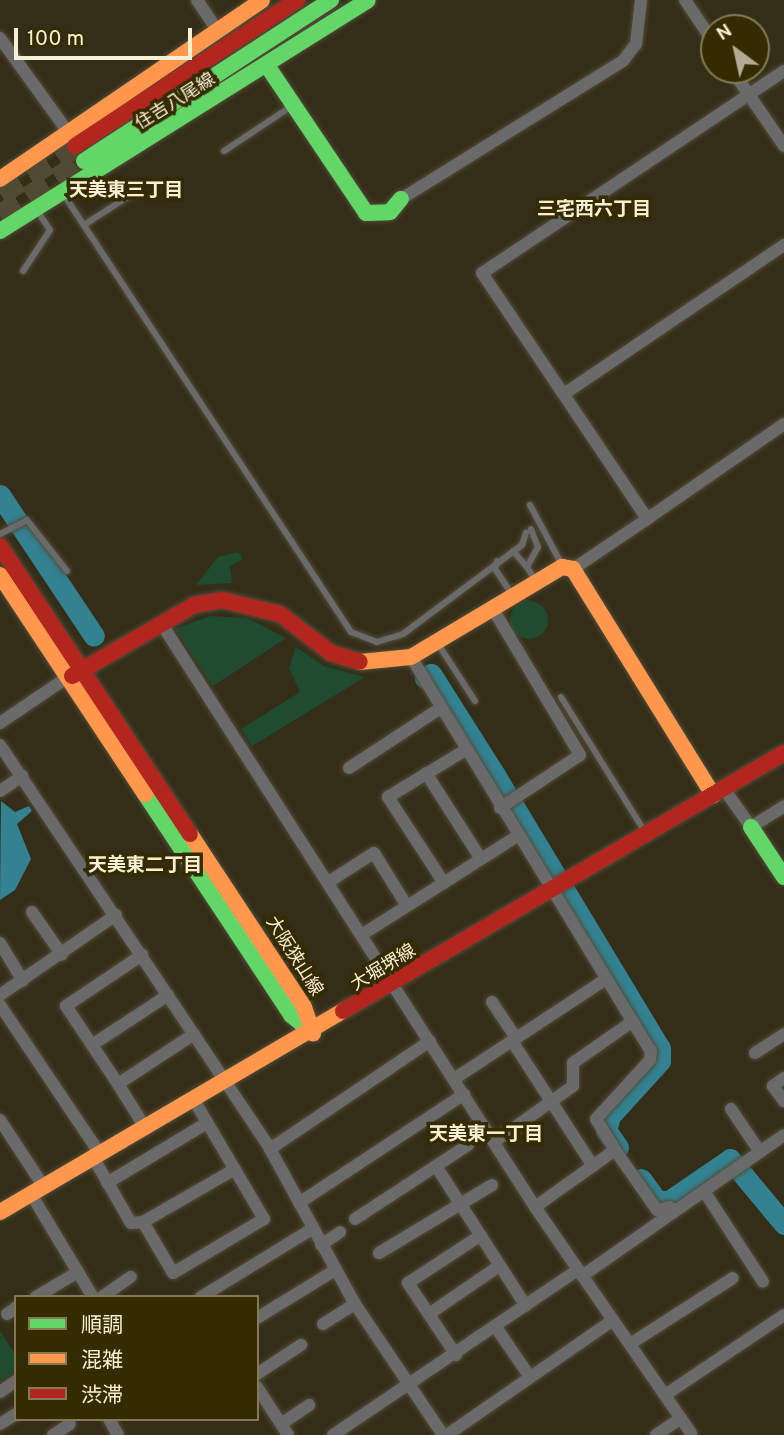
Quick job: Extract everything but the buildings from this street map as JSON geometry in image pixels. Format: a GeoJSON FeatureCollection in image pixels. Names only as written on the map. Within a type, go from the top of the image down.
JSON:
{"type":"FeatureCollection","features":[{"type":"Feature","properties":{"kind":"main road","name":"住吉八尾線"},"geometry":{"type":"LineString","coordinates":[[0,179],[71,139],[217,30],[262,0]]}},
{"type":"Feature","properties":{"kind":"main road"},"geometry":{"type":"LineString","coordinates":[[71,139],[297,0]]}},
{"type":"Feature","properties":{"kind":"main road"},"geometry":{"type":"LineString","coordinates":[[84,162],[331,0]]}},
{"type":"Feature","properties":{"kind":"main road","name":"住吉八尾線"},"geometry":{"type":"LineString","coordinates":[[0,231],[268,67],[368,0]]}},
{"type":"Feature","properties":{"kind":"main road"},"geometry":{"type":"LineString","coordinates":[[268,67],[366,213],[390,212],[401,199]]}},
{"type":"Feature","properties":{"kind":"main road","name":"大阪狭山線"},"geometry":{"type":"LineString","coordinates":[[0,546],[85,671],[304,1007],[313,1033]]}},
{"type":"Feature","properties":{"kind":"main road"},"geometry":{"type":"LineString","coordinates":[[68,677],[85,671],[194,605],[250,603],[280,614],[331,653],[360,662],[411,657],[438,644],[537,583],[568,568],[719,792]]}},
{"type":"Feature","properties":{"kind":"main road","name":"大阪狭山線"},"geometry":{"type":"LineString","coordinates":[[0,575],[291,1015],[313,1033]]}},
{"type":"Feature","properties":{"kind":"main road","name":"大堀堺線"},"geometry":{"type":"LineString","coordinates":[[0,1212],[96,1155],[227,1084],[394,986],[556,884],[784,753]]}},
{"type":"Feature","properties":{"kind":"main road"},"geometry":{"type":"LineString","coordinates":[[751,827],[784,877]]}},
{"type":"Feature","properties":{"kind":"street"},"geometry":{"type":"LineString","coordinates":[[197,0],[217,30]]}},
{"type":"Feature","properties":{"kind":"street"},"geometry":{"type":"LineString","coordinates":[[401,199],[623,61],[636,44],[641,0]]}},
{"type":"Feature","properties":{"kind":"street"},"geometry":{"type":"LineString","coordinates":[[684,0],[700,23]]}},
{"type":"Feature","properties":{"kind":"street"},"geometry":{"type":"LineString","coordinates":[[0,38],[71,139]]}},
{"type":"Feature","properties":{"kind":"street"},"geometry":{"type":"LineString","coordinates":[[648,519],[482,273],[784,71]]}},
{"type":"Feature","properties":{"kind":"street"},"geometry":{"type":"LineString","coordinates":[[742,84],[784,146]]}},
{"type":"Feature","properties":{"kind":"street"},"geometry":{"type":"LineString","coordinates":[[564,394],[784,245]]}},
{"type":"Feature","properties":{"kind":"street"},"geometry":{"type":"LineString","coordinates":[[568,568],[648,519],[784,424]]}},
{"type":"Feature","properties":{"kind":"street"},"geometry":{"type":"LineString","coordinates":[[494,609],[580,755],[500,808]]}},
{"type":"Feature","properties":{"kind":"street"},"geometry":{"type":"LineString","coordinates":[[161,623],[330,881],[535,1207],[691,1433]]}},
{"type":"Feature","properties":{"kind":"street"},"geometry":{"type":"LineString","coordinates":[[411,657],[516,837],[556,884],[606,979],[633,1021],[650,1060],[596,1119],[657,1210],[670,1207],[674,1212]]}},
{"type":"Feature","properties":{"kind":"street"},"geometry":{"type":"LineString","coordinates":[[0,723],[68,677]]}},
{"type":"Feature","properties":{"kind":"street"},"geometry":{"type":"LineString","coordinates":[[349,768],[439,709]]}},
{"type":"Feature","properties":{"kind":"street"},"geometry":{"type":"LineString","coordinates":[[0,745],[270,1149],[320,1245],[355,1304],[408,1389],[445,1435],[614,1320]]}},
{"type":"Feature","properties":{"kind":"street"},"geometry":{"type":"LineString","coordinates":[[444,883],[388,797],[464,751]]}},
{"type":"Feature","properties":{"kind":"street"},"geometry":{"type":"LineString","coordinates":[[426,773],[481,859]]}},
{"type":"Feature","properties":{"kind":"street"},"geometry":{"type":"LineString","coordinates":[[0,791],[22,776]]}},
{"type":"Feature","properties":{"kind":"street"},"geometry":{"type":"LineString","coordinates":[[719,792],[751,827],[784,806]]}},
{"type":"Feature","properties":{"kind":"street"},"geometry":{"type":"LineString","coordinates":[[363,934],[516,837]]}},
{"type":"Feature","properties":{"kind":"street"},"geometry":{"type":"LineString","coordinates":[[330,881],[374,853],[407,906]]}},
{"type":"Feature","properties":{"kind":"street"},"geometry":{"type":"LineString","coordinates":[[32,912],[62,955]]}},
{"type":"Feature","properties":{"kind":"street"},"geometry":{"type":"LineString","coordinates":[[0,996],[116,915]]}},
{"type":"Feature","properties":{"kind":"street"},"geometry":{"type":"LineString","coordinates":[[0,943],[23,981]]}},
{"type":"Feature","properties":{"kind":"street"},"geometry":{"type":"LineString","coordinates":[[142,955],[66,1006],[146,1129]]}},
{"type":"Feature","properties":{"kind":"street"},"geometry":{"type":"LineString","coordinates":[[454,1079],[606,979]]}},
{"type":"Feature","properties":{"kind":"street"},"geometry":{"type":"LineString","coordinates":[[92,1045],[168,995]]}},
{"type":"Feature","properties":{"kind":"street"},"geometry":{"type":"LineString","coordinates":[[492,1002],[593,1166]]}},
{"type":"Feature","properties":{"kind":"street"},"geometry":{"type":"LineString","coordinates":[[0,1005],[96,1155],[107,1182],[131,1223],[143,1222],[235,1169]]}},
{"type":"Feature","properties":{"kind":"street"},"geometry":{"type":"LineString","coordinates":[[494,1142],[573,1086],[573,1063],[633,1021]]}},
{"type":"Feature","properties":{"kind":"street"},"geometry":{"type":"LineString","coordinates":[[118,1084],[194,1034]]}},
{"type":"Feature","properties":{"kind":"street"},"geometry":{"type":"LineString","coordinates":[[755,1053],[784,1034]]}},
{"type":"Feature","properties":{"kind":"street"},"geometry":{"type":"LineString","coordinates":[[270,1149],[430,1041]]}},
{"type":"Feature","properties":{"kind":"street"},"geometry":{"type":"LineString","coordinates":[[784,1078],[772,1086],[784,1101]]}},
{"type":"Feature","properties":{"kind":"street"},"geometry":{"type":"LineString","coordinates":[[299,1203],[464,1094]]}},
{"type":"Feature","properties":{"kind":"street"},"geometry":{"type":"LineString","coordinates":[[143,1222],[173,1273],[264,1219],[195,1102]]}},
{"type":"Feature","properties":{"kind":"street"},"geometry":{"type":"LineString","coordinates":[[731,1109],[760,1152]]}},
{"type":"Feature","properties":{"kind":"street"},"geometry":{"type":"LineString","coordinates":[[0,1120],[92,1295]]}},
{"type":"Feature","properties":{"kind":"street"},"geometry":{"type":"LineString","coordinates":[[107,1182],[208,1123]]}},
{"type":"Feature","properties":{"kind":"street"},"geometry":{"type":"LineString","coordinates":[[333,1435],[408,1389],[495,1326],[674,1212],[784,1135]]}},
{"type":"Feature","properties":{"kind":"street"},"geometry":{"type":"LineString","coordinates":[[355,1219],[468,1145]]}},
{"type":"Feature","properties":{"kind":"street"},"geometry":{"type":"LineString","coordinates":[[535,1207],[615,1150]]}},
{"type":"Feature","properties":{"kind":"street"},"geometry":{"type":"LineString","coordinates":[[436,1166],[526,1306]]}},
{"type":"Feature","properties":{"kind":"street"},"geometry":{"type":"LineString","coordinates":[[379,1253],[492,1185]]}},
{"type":"Feature","properties":{"kind":"street"},"geometry":{"type":"LineString","coordinates":[[704,1191],[763,1282]]}},
{"type":"Feature","properties":{"kind":"street"},"geometry":{"type":"LineString","coordinates":[[206,1295],[312,1229]]}},
{"type":"Feature","properties":{"kind":"street"},"geometry":{"type":"LineString","coordinates":[[320,1245],[340,1232]]}},
{"type":"Feature","properties":{"kind":"street"},"geometry":{"type":"LineString","coordinates":[[456,1355],[408,1283],[481,1235]]}},
{"type":"Feature","properties":{"kind":"street"},"geometry":{"type":"LineString","coordinates":[[429,1314],[499,1266]]}},
{"type":"Feature","properties":{"kind":"street"},"geometry":{"type":"LineString","coordinates":[[259,1317],[335,1270]]}},
{"type":"Feature","properties":{"kind":"street"},"geometry":{"type":"LineString","coordinates":[[39,1295],[78,1272]]}},
{"type":"Feature","properties":{"kind":"street"},"geometry":{"type":"LineString","coordinates":[[105,1295],[131,1277]]}},
{"type":"Feature","properties":{"kind":"street"},"geometry":{"type":"LineString","coordinates":[[630,1344],[733,1278]]}},
{"type":"Feature","properties":{"kind":"street"},"geometry":{"type":"LineString","coordinates":[[323,1324],[355,1304]]}},
{"type":"Feature","properties":{"kind":"street"},"geometry":{"type":"LineString","coordinates":[[665,1395],[784,1315]]}},
{"type":"Feature","properties":{"kind":"street"},"geometry":{"type":"LineString","coordinates":[[495,1326],[530,1377]]}},
{"type":"Feature","properties":{"kind":"street"},"geometry":{"type":"LineString","coordinates":[[259,1373],[301,1345]]}},
{"type":"Feature","properties":{"kind":"street"},"geometry":{"type":"LineString","coordinates":[[259,1390],[285,1429],[309,1405]]}},
{"type":"Feature","properties":{"kind":"street"},"geometry":{"type":"LineString","coordinates":[[656,1435],[681,1418]]}},
{"type":"Feature","properties":{"kind":"street"},"geometry":{"type":"LineString","coordinates":[[53,1435],[71,1426]]}},
{"type":"Feature","properties":{"kind":"lane"},"geometry":{"type":"LineString","coordinates":[[224,151],[293,104]]}},
{"type":"Feature","properties":{"kind":"lane"},"geometry":{"type":"LineString","coordinates":[[83,225],[138,190]]}},
{"type":"Feature","properties":{"kind":"lane"},"geometry":{"type":"LineString","coordinates":[[63,194],[351,632],[389,641],[452,602],[497,561],[513,551],[528,531],[538,547],[527,567]]}},
{"type":"Feature","properties":{"kind":"lane"},"geometry":{"type":"LineString","coordinates":[[23,271],[50,230],[36,210]]}},
{"type":"Feature","properties":{"kind":"lane"},"geometry":{"type":"LineString","coordinates":[[530,505],[568,568]]}},
{"type":"Feature","properties":{"kind":"lane"},"geometry":{"type":"LineString","coordinates":[[0,534],[21,520],[27,520],[67,571]]}},
{"type":"Feature","properties":{"kind":"lane"},"geometry":{"type":"LineString","coordinates":[[513,551],[537,583]]}},
{"type":"Feature","properties":{"kind":"lane"},"geometry":{"type":"LineString","coordinates":[[497,561],[495,569],[514,597]]}},
{"type":"Feature","properties":{"kind":"lane"},"geometry":{"type":"LineString","coordinates":[[438,644],[475,701]]}},
{"type":"Feature","properties":{"kind":"lane"},"geometry":{"type":"LineString","coordinates":[[561,697],[645,834]]}},
{"type":"Feature","properties":{"kind":"green space"},"geometry":{"type":"Polygon","coordinates":[[[238,552],[243,559],[230,566],[232,583],[196,585],[218,557],[238,552]]]}},
{"type":"Feature","properties":{"kind":"green space"},"geometry":{"type":"Polygon","coordinates":[[[529,601],[543,606],[548,620],[543,634],[529,639],[515,634],[510,620],[515,606],[529,601]]]}},
{"type":"Feature","properties":{"kind":"green space"},"geometry":{"type":"Polygon","coordinates":[[[210,616],[247,618],[286,638],[213,686],[175,629],[210,616]]]}},
{"type":"Feature","properties":{"kind":"green space"},"geometry":{"type":"Polygon","coordinates":[[[296,647],[324,666],[365,677],[252,746],[241,729],[300,692],[289,668],[296,647]]]}},
{"type":"Feature","properties":{"kind":"green space"},"geometry":{"type":"Polygon","coordinates":[[[0,1331],[14,1352],[14,1372],[0,1381],[0,1331]]]}},
{"type":"Feature","properties":{"kind":"water"},"geometry":{"type":"Polygon","coordinates":[[[1,801],[15,812],[29,806],[32,811],[17,824],[31,859],[15,890],[0,900],[1,801]]]}},
{"type":"Feature","properties":{"kind":"waterway"},"geometry":{"type":"LineString","coordinates":[[0,495],[94,636]]}},
{"type":"Feature","properties":{"kind":"waterway"},"geometry":{"type":"LineString","coordinates":[[425,678],[431,674],[660,1048],[660,1061],[610,1116],[606,1130],[618,1147]]}},
{"type":"Feature","properties":{"kind":"waterway"},"geometry":{"type":"LineString","coordinates":[[641,1179],[657,1201],[669,1201],[730,1159],[784,1224]]}},
{"type":"Feature","properties":{"kind":"tunnel"},"geometry":{"type":"LineString","coordinates":[[0,193],[75,146]]}},
{"type":"Feature","properties":{"kind":"tunnel"},"geometry":{"type":"LineString","coordinates":[[0,216],[84,161]]}},
{"type":"Feature","properties":{"kind":"traffic: fast"},"geometry":{"type":"LineString","coordinates":[[84,161],[331,0]]}},
{"type":"Feature","properties":{"kind":"traffic: fast"},"geometry":{"type":"LineString","coordinates":[[0,231],[368,0]]}},
{"type":"Feature","properties":{"kind":"traffic: fast"},"geometry":{"type":"LineString","coordinates":[[268,67],[366,213],[390,212],[401,199]]}},
{"type":"Feature","properties":{"kind":"traffic: fast"},"geometry":{"type":"LineString","coordinates":[[145,794],[291,1015],[312,1032]]}},
{"type":"Feature","properties":{"kind":"traffic: fast"},"geometry":{"type":"LineString","coordinates":[[751,827],[784,877]]}},
{"type":"Feature","properties":{"kind":"traffic: slow"},"geometry":{"type":"LineString","coordinates":[[0,179],[262,0]]}},
{"type":"Feature","properties":{"kind":"traffic: slow"},"geometry":{"type":"LineString","coordinates":[[360,662],[411,657],[562,567],[573,569],[713,795]]}},
{"type":"Feature","properties":{"kind":"traffic: slow"},"geometry":{"type":"LineString","coordinates":[[0,575],[145,794]]}},
{"type":"Feature","properties":{"kind":"traffic: slow"},"geometry":{"type":"LineString","coordinates":[[190,834],[304,1007],[313,1033]]}},
{"type":"Feature","properties":{"kind":"traffic: slow"},"geometry":{"type":"LineString","coordinates":[[0,1212],[343,1011]]}},
{"type":"Feature","properties":{"kind":"traffic: jam"},"geometry":{"type":"LineString","coordinates":[[75,146],[297,0]]}},
{"type":"Feature","properties":{"kind":"traffic: jam"},"geometry":{"type":"LineString","coordinates":[[0,546],[190,834]]}},
{"type":"Feature","properties":{"kind":"traffic: jam"},"geometry":{"type":"LineString","coordinates":[[72,676],[194,605],[222,600],[280,614],[331,653],[360,662]]}},
{"type":"Feature","properties":{"kind":"traffic: jam"},"geometry":{"type":"LineString","coordinates":[[343,1011],[784,753]]}},
{"type":"Feature","properties":{"kind":"district","name":"天美東三丁目"},"geometry":{"type":"Point","coordinates":[126,192]}},
{"type":"Feature","properties":{"kind":"district","name":"三宅西六丁目"},"geometry":{"type":"Point","coordinates":[594,211]}},
{"type":"Feature","properties":{"kind":"district","name":"天美東二丁目"},"geometry":{"type":"Point","coordinates":[145,867]}},
{"type":"Feature","properties":{"kind":"district","name":"天美東一丁目"},"geometry":{"type":"Point","coordinates":[486,1136]}}]}
